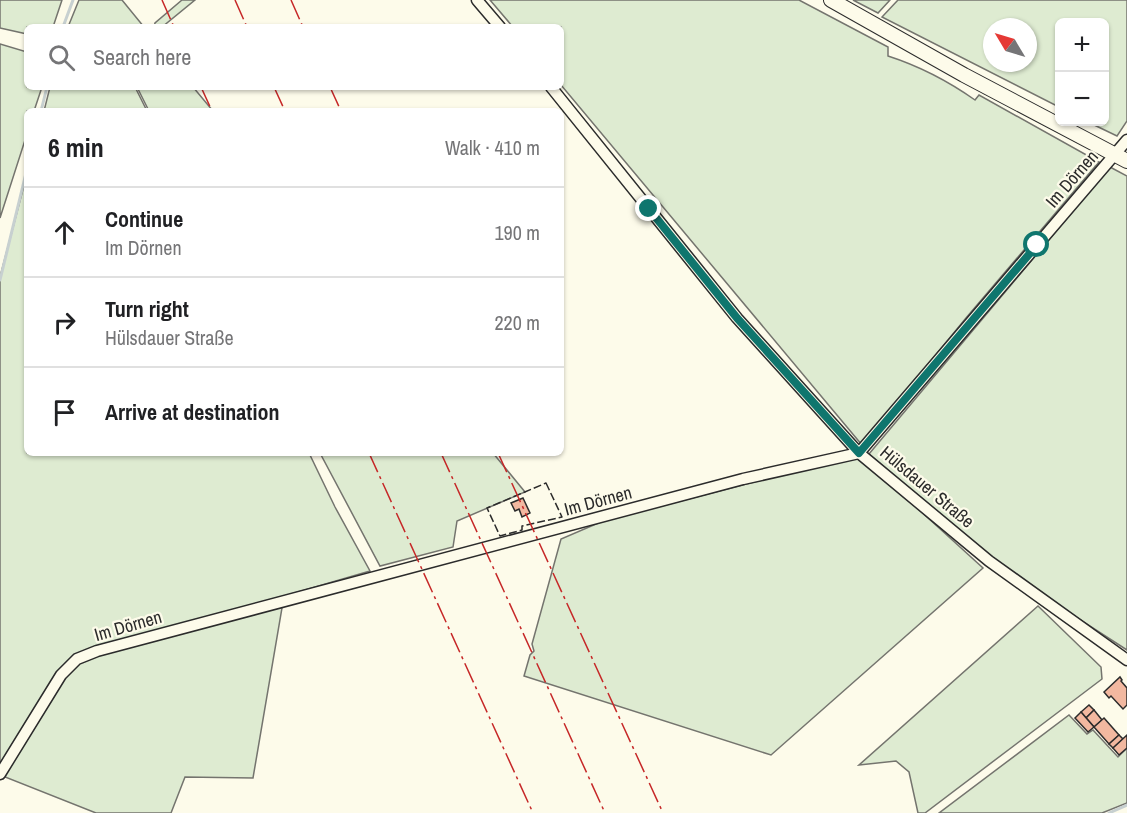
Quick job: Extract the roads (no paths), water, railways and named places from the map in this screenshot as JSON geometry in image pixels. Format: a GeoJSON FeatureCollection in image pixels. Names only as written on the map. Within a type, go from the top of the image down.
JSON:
{"type":"FeatureCollection","features":[{"type":"Feature","properties":{"kind":"main road"},"geometry":{"type":"LineString","coordinates":[[831,0],[964,75],[1121,158]]}},
{"type":"Feature","properties":{"kind":"street"},"geometry":{"type":"LineString","coordinates":[[477,0],[497,24]]}},
{"type":"Feature","properties":{"kind":"street","name":"Hülsdauer Straße"},"geometry":{"type":"LineString","coordinates":[[553,90],[737,318],[859,453],[989,561],[1127,660]]}},
{"type":"Feature","properties":{"kind":"street","name":"Im Dörnen"},"geometry":{"type":"LineString","coordinates":[[1,770],[61,675],[77,659],[97,651],[743,479],[859,453],[1121,158],[1127,140]]}},
{"type":"Feature","properties":{"kind":"waterway"},"geometry":{"type":"LineString","coordinates":[[64,24],[73,0]]}},
{"type":"Feature","properties":{"kind":"waterway"},"geometry":{"type":"LineString","coordinates":[[42,108],[46,90]]}},
{"type":"Feature","properties":{"kind":"waterway"},"geometry":{"type":"LineString","coordinates":[[0,280],[24,181]]}},
{"type":"Feature","properties":{"kind":"waterway"},"geometry":{"type":"LineString","coordinates":[[1109,813],[1127,805]]}}]}
